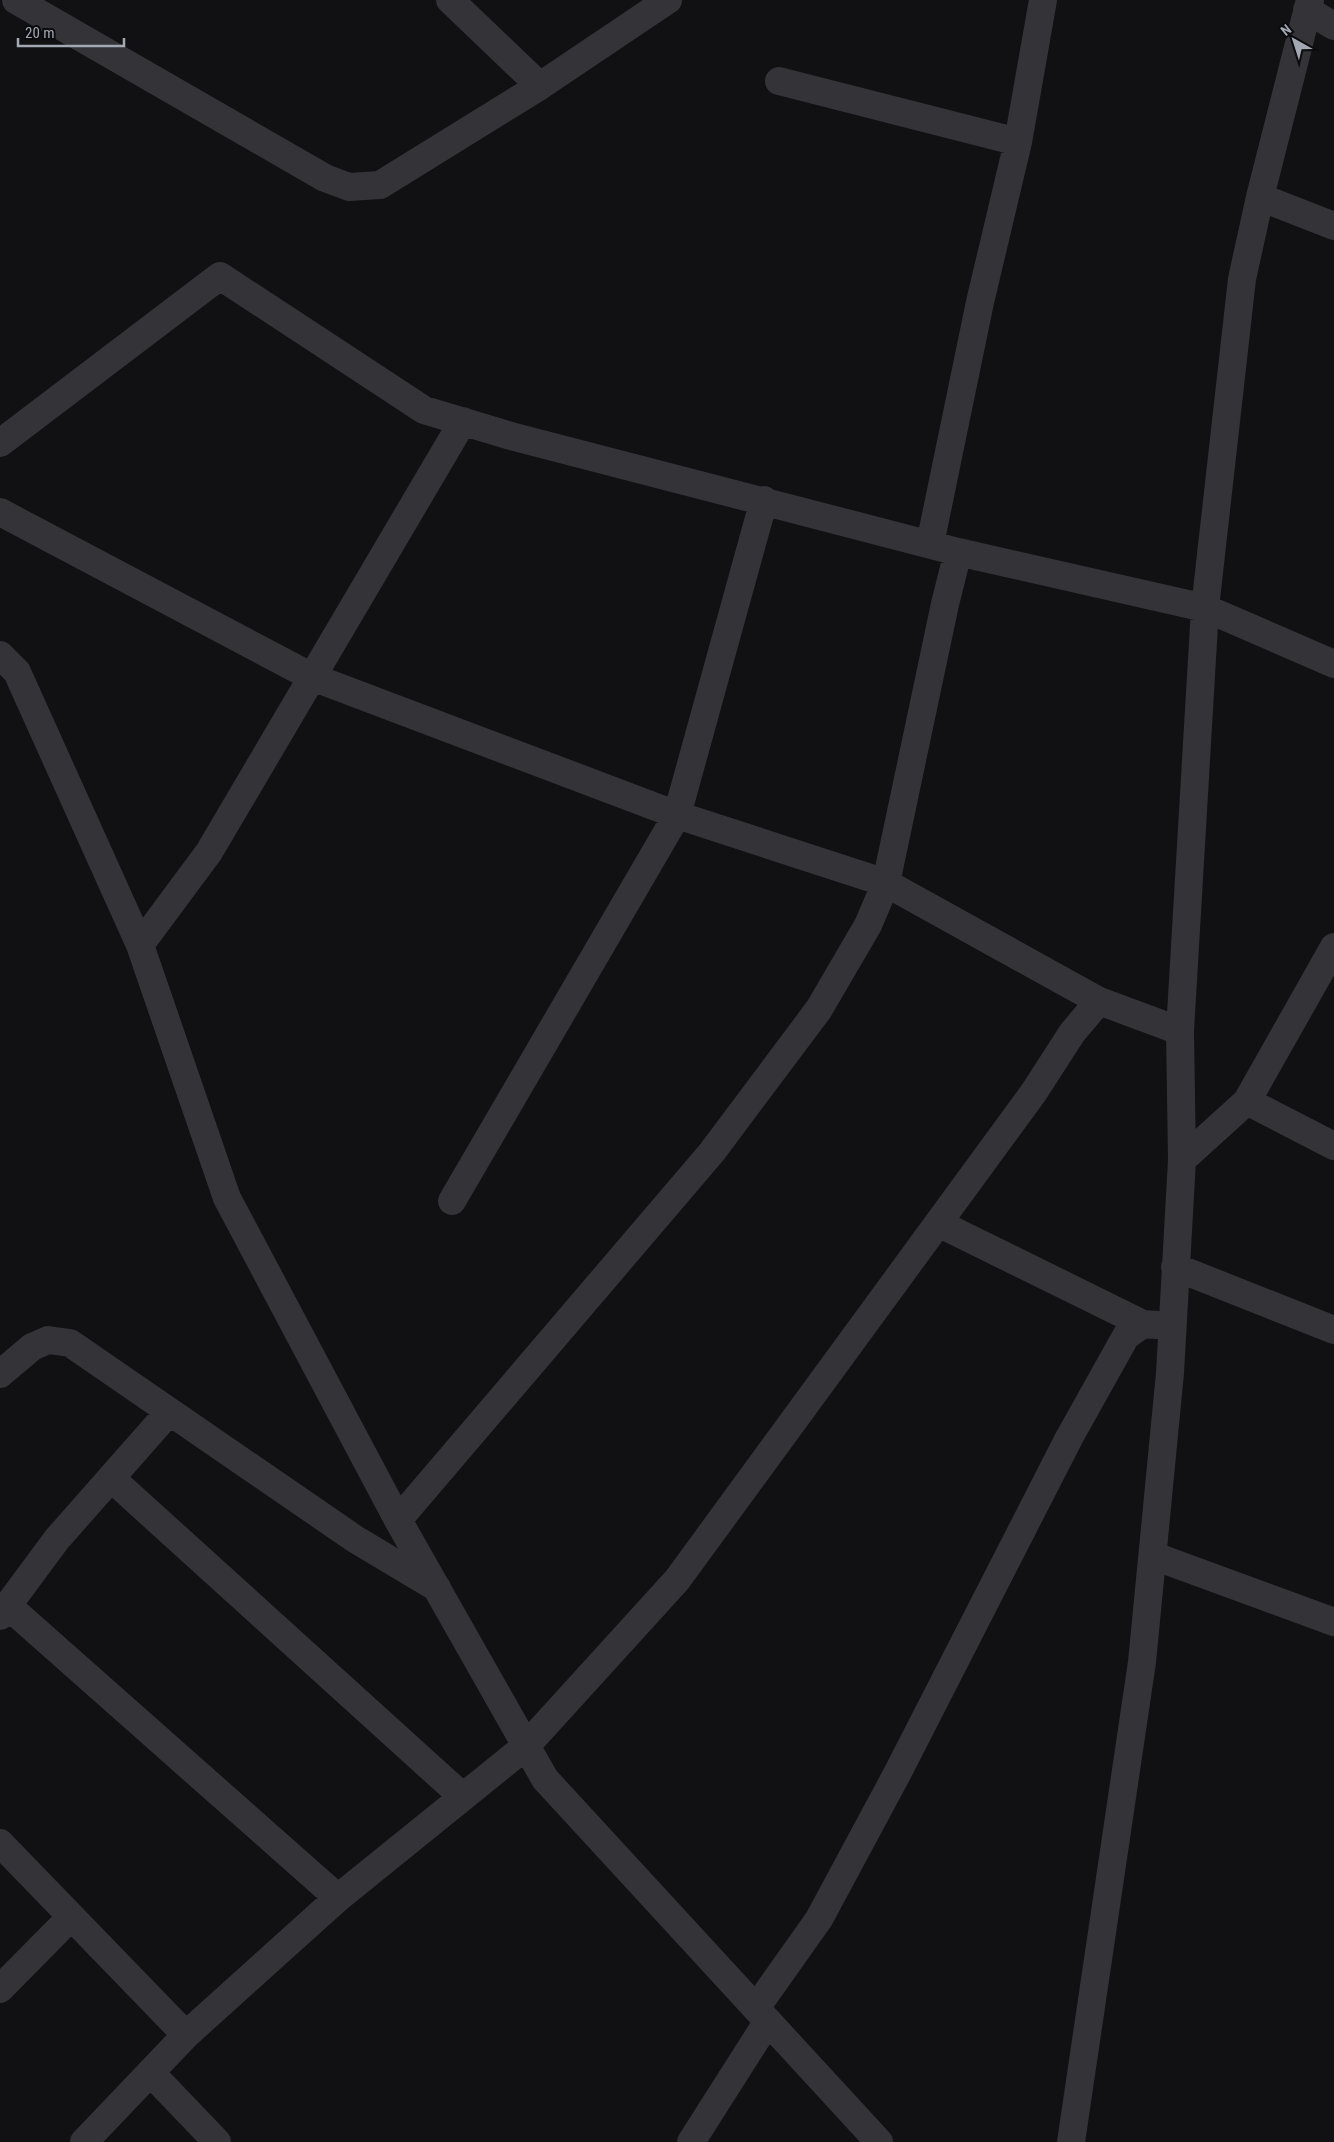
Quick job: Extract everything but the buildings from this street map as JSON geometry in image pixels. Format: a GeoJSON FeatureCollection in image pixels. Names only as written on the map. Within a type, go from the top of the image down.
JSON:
{"type":"FeatureCollection","features":[{"type":"Feature","properties":{"kind":"street"},"geometry":{"type":"LineString","coordinates":[[16,0],[325,178],[349,187],[380,185],[540,86],[668,0]]}},
{"type":"Feature","properties":{"kind":"street"},"geometry":{"type":"LineString","coordinates":[[450,0],[540,86]]}},
{"type":"Feature","properties":{"kind":"street"},"geometry":{"type":"LineString","coordinates":[[930,544],[980,302],[1018,142],[1043,0]]}},
{"type":"Feature","properties":{"kind":"street"},"geometry":{"type":"LineString","coordinates":[[1071,2142],[1142,1662],[1154,1556],[1170,1373],[1174,1268],[1182,1160],[1180,1031],[1205,608],[1242,279],[1260,197],[1308,5],[1334,26]]}},
{"type":"Feature","properties":{"kind":"street"},"geometry":{"type":"LineString","coordinates":[[779,82],[1018,142]]}},
{"type":"Feature","properties":{"kind":"street"},"geometry":{"type":"LineString","coordinates":[[1260,197],[1334,226]]}},
{"type":"Feature","properties":{"kind":"street"},"geometry":{"type":"LineString","coordinates":[[0,443],[220,276],[424,410],[520,438],[958,552],[1205,608],[1334,664]]}},
{"type":"Feature","properties":{"kind":"street"},"geometry":{"type":"LineString","coordinates":[[140,945],[209,852],[463,421]]}},
{"type":"Feature","properties":{"kind":"street"},"geometry":{"type":"LineString","coordinates":[[452,1201],[677,815],[764,500]]}},
{"type":"Feature","properties":{"kind":"street"},"geometry":{"type":"LineString","coordinates":[[0,512],[312,677],[677,815],[886,883],[1099,1001],[1180,1031]]}},
{"type":"Feature","properties":{"kind":"street"},"geometry":{"type":"LineString","coordinates":[[398,1520],[712,1152],[819,1009],[868,925],[886,883],[945,604],[958,552]]}},
{"type":"Feature","properties":{"kind":"street"},"geometry":{"type":"LineString","coordinates":[[0,655],[17,672],[140,945],[227,1198],[398,1520],[439,1589],[545,1779],[879,2142]]}},
{"type":"Feature","properties":{"kind":"street"},"geometry":{"type":"LineString","coordinates":[[1182,1160],[1247,1101],[1334,948]]}},
{"type":"Feature","properties":{"kind":"street"},"geometry":{"type":"LineString","coordinates":[[84,2142],[186,2036],[338,1898],[526,1746],[677,1580],[1034,1092],[1072,1033],[1099,1001]]}},
{"type":"Feature","properties":{"kind":"street"},"geometry":{"type":"LineString","coordinates":[[1247,1101],[1334,1146]]}},
{"type":"Feature","properties":{"kind":"street"},"geometry":{"type":"LineString","coordinates":[[938,1223],[1143,1324],[1172,1326]]}},
{"type":"Feature","properties":{"kind":"street"},"geometry":{"type":"LineString","coordinates":[[1174,1268],[1334,1330]]}},
{"type":"Feature","properties":{"kind":"street"},"geometry":{"type":"LineString","coordinates":[[691,2142],[762,2015],[819,1919],[898,1772],[1024,1523],[1102,1377],[1126,1336],[1143,1324]]}},
{"type":"Feature","properties":{"kind":"street"},"geometry":{"type":"LineString","coordinates":[[0,1373],[32,1347],[48,1340],[70,1343],[355,1539],[439,1589]]}},
{"type":"Feature","properties":{"kind":"street"},"geometry":{"type":"LineString","coordinates":[[169,1412],[57,1539],[4,1611],[338,1898]]}},
{"type":"Feature","properties":{"kind":"street"},"geometry":{"type":"LineString","coordinates":[[111,1478],[463,1797]]}},
{"type":"Feature","properties":{"kind":"street"},"geometry":{"type":"LineString","coordinates":[[1154,1556],[1334,1622]]}},
{"type":"Feature","properties":{"kind":"street"},"geometry":{"type":"LineString","coordinates":[[0,1843],[186,2036]]}},
{"type":"Feature","properties":{"kind":"street"},"geometry":{"type":"LineString","coordinates":[[0,1989],[71,1917]]}},
{"type":"Feature","properties":{"kind":"street"},"geometry":{"type":"LineString","coordinates":[[151,2073],[217,2142]]}}]}
